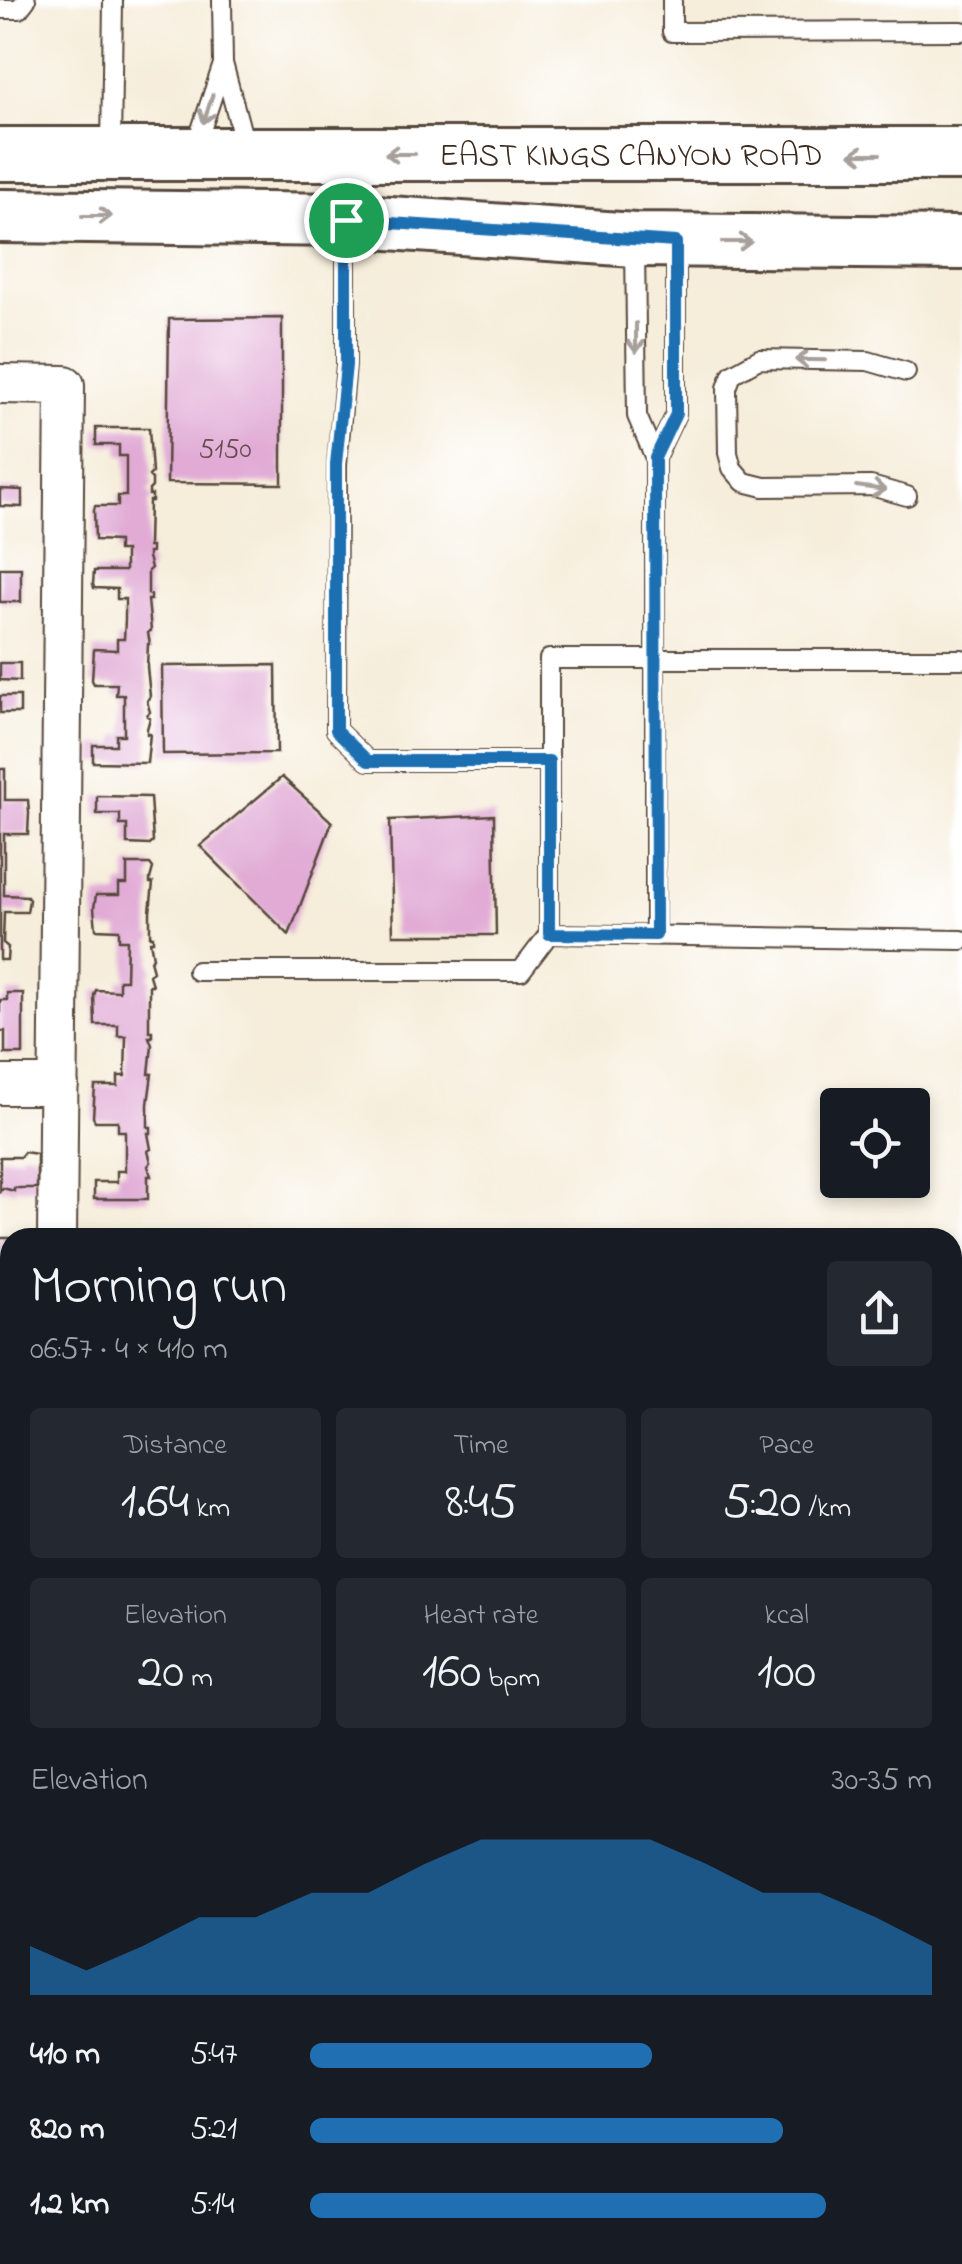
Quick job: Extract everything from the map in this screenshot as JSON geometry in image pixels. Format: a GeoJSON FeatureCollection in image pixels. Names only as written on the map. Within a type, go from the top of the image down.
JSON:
{"type":"FeatureCollection","features":[{"type":"Feature","properties":{"kind":"main road","name":"EAST KINGS CANYON ROAD"},"geometry":{"type":"LineString","coordinates":[[0,154],[962,154]]}},
{"type":"Feature","properties":{"kind":"main road"},"geometry":{"type":"LineString","coordinates":[[0,216],[346,220],[656,241],[962,243]]}},
{"type":"Feature","properties":{"kind":"street"},"geometry":{"type":"LineString","coordinates":[[0,384],[65,385],[57,1228]]}},
{"type":"Feature","properties":{"kind":"street"},"geometry":{"type":"LineString","coordinates":[[0,1085],[58,1085]]}},
{"type":"Feature","properties":{"kind":"lane"},"geometry":{"type":"LineString","coordinates":[[0,10],[19,9],[26,0]]}},
{"type":"Feature","properties":{"kind":"lane"},"geometry":{"type":"LineString","coordinates":[[111,155],[114,0]]}},
{"type":"Feature","properties":{"kind":"lane"},"geometry":{"type":"LineString","coordinates":[[222,0],[223,63],[248,155]]}},
{"type":"Feature","properties":{"kind":"lane"},"geometry":{"type":"LineString","coordinates":[[672,0],[672,32],[962,31]]}},
{"type":"Feature","properties":{"kind":"lane"},"geometry":{"type":"LineString","coordinates":[[193,155],[223,63]]}},
{"type":"Feature","properties":{"kind":"lane"},"geometry":{"type":"LineString","coordinates":[[346,220],[346,365],[336,464],[336,730],[368,761],[549,761]]}},
{"type":"Feature","properties":{"kind":"lane"},"geometry":{"type":"LineString","coordinates":[[656,241],[636,416],[655,458],[656,935]]}},
{"type":"Feature","properties":{"kind":"lane"},"geometry":{"type":"LineString","coordinates":[[655,458],[676,414],[656,241]]}},
{"type":"Feature","properties":{"kind":"lane"},"geometry":{"type":"LineString","coordinates":[[906,372],[868,361],[758,359],[732,374],[727,388],[728,453],[732,468],[744,482],[764,487],[871,486],[906,496]]}},
{"type":"Feature","properties":{"kind":"lane"},"geometry":{"type":"LineString","coordinates":[[197,972],[521,971],[549,934],[549,660],[962,659]]}},
{"type":"Feature","properties":{"kind":"lane"},"geometry":{"type":"LineString","coordinates":[[549,934],[962,940]]}},
{"type":"Feature","properties":{"kind":"building"},"geometry":{"type":"Polygon","coordinates":[[[282,318],[282,484],[167,483],[169,319],[282,318]]]}},
{"type":"Feature","properties":{"kind":"building"},"geometry":{"type":"Polygon","coordinates":[[[96,428],[149,428],[152,501],[148,547],[151,630],[147,763],[93,762],[93,745],[116,745],[116,735],[124,735],[124,695],[116,695],[117,684],[94,684],[92,680],[94,649],[117,650],[117,639],[124,639],[125,599],[117,599],[117,589],[94,588],[93,584],[94,571],[125,571],[125,551],[118,551],[118,541],[95,540],[94,510],[95,506],[118,506],[118,496],[126,496],[126,456],[119,456],[119,445],[96,445],[96,428]]]}},
{"type":"Feature","properties":{"kind":"building"},"geometry":{"type":"Polygon","coordinates":[[[0,489],[22,490],[22,507],[0,506],[0,489]]]}},
{"type":"Feature","properties":{"kind":"building"},"geometry":{"type":"Polygon","coordinates":[[[0,568],[21,568],[21,602],[0,602],[0,568]]]}},
{"type":"Feature","properties":{"kind":"building"},"geometry":{"type":"Polygon","coordinates":[[[0,663],[20,663],[20,681],[0,680],[0,663]]]}},
{"type":"Feature","properties":{"kind":"building"},"geometry":{"type":"Polygon","coordinates":[[[276,665],[277,753],[163,754],[162,666],[276,665]]]}},
{"type":"Feature","properties":{"kind":"building"},"geometry":{"type":"Polygon","coordinates":[[[0,696],[20,696],[20,713],[0,713],[0,696]]]}},
{"type":"Feature","properties":{"kind":"building"},"geometry":{"type":"Polygon","coordinates":[[[0,769],[5,769],[5,800],[28,800],[29,813],[28,834],[4,834],[4,895],[27,896],[29,900],[27,912],[4,912],[7,960],[0,960],[0,769]]]}},
{"type":"Feature","properties":{"kind":"building"},"geometry":{"type":"Polygon","coordinates":[[[282,777],[332,822],[289,935],[200,846],[282,777]]]}},
{"type":"Feature","properties":{"kind":"building"},"geometry":{"type":"Polygon","coordinates":[[[97,796],[150,797],[153,842],[127,844],[127,825],[120,825],[120,814],[97,814],[97,796]]]}},
{"type":"Feature","properties":{"kind":"building"},"geometry":{"type":"Polygon","coordinates":[[[494,815],[496,935],[393,935],[390,820],[494,815]]]}},
{"type":"Feature","properties":{"kind":"building"},"geometry":{"type":"Polygon","coordinates":[[[127,864],[150,864],[153,868],[153,971],[149,975],[152,1074],[148,1104],[151,1176],[148,1199],[94,1199],[94,1182],[117,1182],[117,1171],[125,1171],[125,1131],[118,1131],[118,1121],[95,1121],[93,1117],[95,1086],[118,1086],[118,1076],[125,1076],[126,1036],[118,1036],[118,1025],[95,1025],[94,995],[96,990],[119,991],[119,980],[126,980],[127,940],[119,940],[119,930],[96,929],[94,908],[96,895],[119,895],[119,884],[127,884],[127,864]]]}},
{"type":"Feature","properties":{"kind":"building"},"geometry":{"type":"Polygon","coordinates":[[[7,993],[23,993],[23,1054],[5,1054],[0,1000],[7,1000],[7,993]]]}},
{"type":"Feature","properties":{"kind":"building"},"geometry":{"type":"Polygon","coordinates":[[[24,1152],[37,1154],[37,1188],[0,1191],[0,1157],[20,1157],[24,1152]]]}},
{"type":"Feature","properties":{"kind":"route"},"geometry":{"type":"LineString","coordinates":[[346,220],[676,242],[676,414],[655,458],[656,935],[549,934],[549,761],[368,761],[336,730],[336,464],[346,365],[346,220]]}}]}
